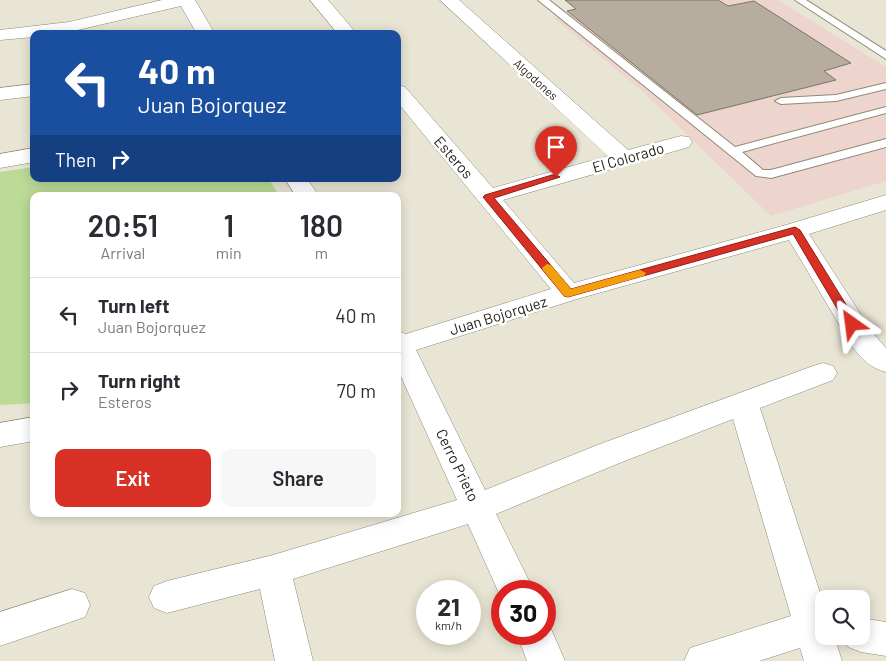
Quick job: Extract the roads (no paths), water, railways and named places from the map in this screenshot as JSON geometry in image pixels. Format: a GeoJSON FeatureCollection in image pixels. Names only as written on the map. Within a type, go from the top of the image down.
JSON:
{"type":"FeatureCollection","features":[{"type":"Feature","properties":{"kind":"street"},"geometry":{"type":"LineString","coordinates":[[43,30],[69,27],[185,0],[204,30]]}},
{"type":"Feature","properties":{"kind":"street"},"geometry":{"type":"LineString","coordinates":[[320,0],[345,30]]}},
{"type":"Feature","properties":{"kind":"street","name":"Algodones"},"geometry":{"type":"LineString","coordinates":[[449,0],[623,158]]}},
{"type":"Feature","properties":{"kind":"street"},"geometry":{"type":"LineString","coordinates":[[0,35],[30,32]]}},
{"type":"Feature","properties":{"kind":"street"},"geometry":{"type":"LineString","coordinates":[[0,94],[30,90]]}},
{"type":"Feature","properties":{"kind":"street","name":"Esteros"},"geometry":{"type":"LineString","coordinates":[[401,95],[568,293]]}},
{"type":"Feature","properties":{"kind":"street","name":"El Colorado"},"geometry":{"type":"LineString","coordinates":[[488,197],[681,142]]}},
{"type":"Feature","properties":{"kind":"street"},"geometry":{"type":"LineString","coordinates":[[0,161],[30,156]]}},
{"type":"Feature","properties":{"kind":"street","name":"Juan Bojorquez"},"geometry":{"type":"LineString","coordinates":[[401,343],[886,202]]}},
{"type":"Feature","properties":{"kind":"street"},"geometry":{"type":"LineString","coordinates":[[795,230],[862,339],[872,352],[886,362]]}},
{"type":"Feature","properties":{"kind":"street","name":"Cerro Prieto"},"geometry":{"type":"LineString","coordinates":[[401,350],[478,507],[511,580]]}},
{"type":"Feature","properties":{"kind":"street"},"geometry":{"type":"LineString","coordinates":[[167,597],[273,570],[478,507],[610,453],[823,373]]}},
{"type":"Feature","properties":{"kind":"street"},"geometry":{"type":"LineString","coordinates":[[744,404],[815,619]]}},
{"type":"Feature","properties":{"kind":"street"},"geometry":{"type":"LineString","coordinates":[[0,435],[30,430]]}},
{"type":"Feature","properties":{"kind":"street"},"geometry":{"type":"LineString","coordinates":[[273,570],[294,661]]}},
{"type":"Feature","properties":{"kind":"street"},"geometry":{"type":"LineString","coordinates":[[0,629],[72,605]]}},
{"type":"Feature","properties":{"kind":"street"},"geometry":{"type":"LineString","coordinates":[[703,661],[815,629]]}},
{"type":"Feature","properties":{"kind":"street"},"geometry":{"type":"LineString","coordinates":[[870,637],[886,640]]}},
{"type":"Feature","properties":{"kind":"street"},"geometry":{"type":"LineString","coordinates":[[539,645],[546,661]]}},
{"type":"Feature","properties":{"kind":"street"},"geometry":{"type":"LineString","coordinates":[[821,645],[823,661]]}},
{"type":"Feature","properties":{"kind":"lane"},"geometry":{"type":"LineString","coordinates":[[543,0],[760,173],[771,174],[886,143]]}},
{"type":"Feature","properties":{"kind":"lane"},"geometry":{"type":"LineString","coordinates":[[800,0],[886,56]]}},
{"type":"Feature","properties":{"kind":"lane"},"geometry":{"type":"LineString","coordinates":[[781,101],[836,98],[886,86]]}},
{"type":"Feature","properties":{"kind":"lane"},"geometry":{"type":"LineString","coordinates":[[732,151],[886,110]]}}]}
